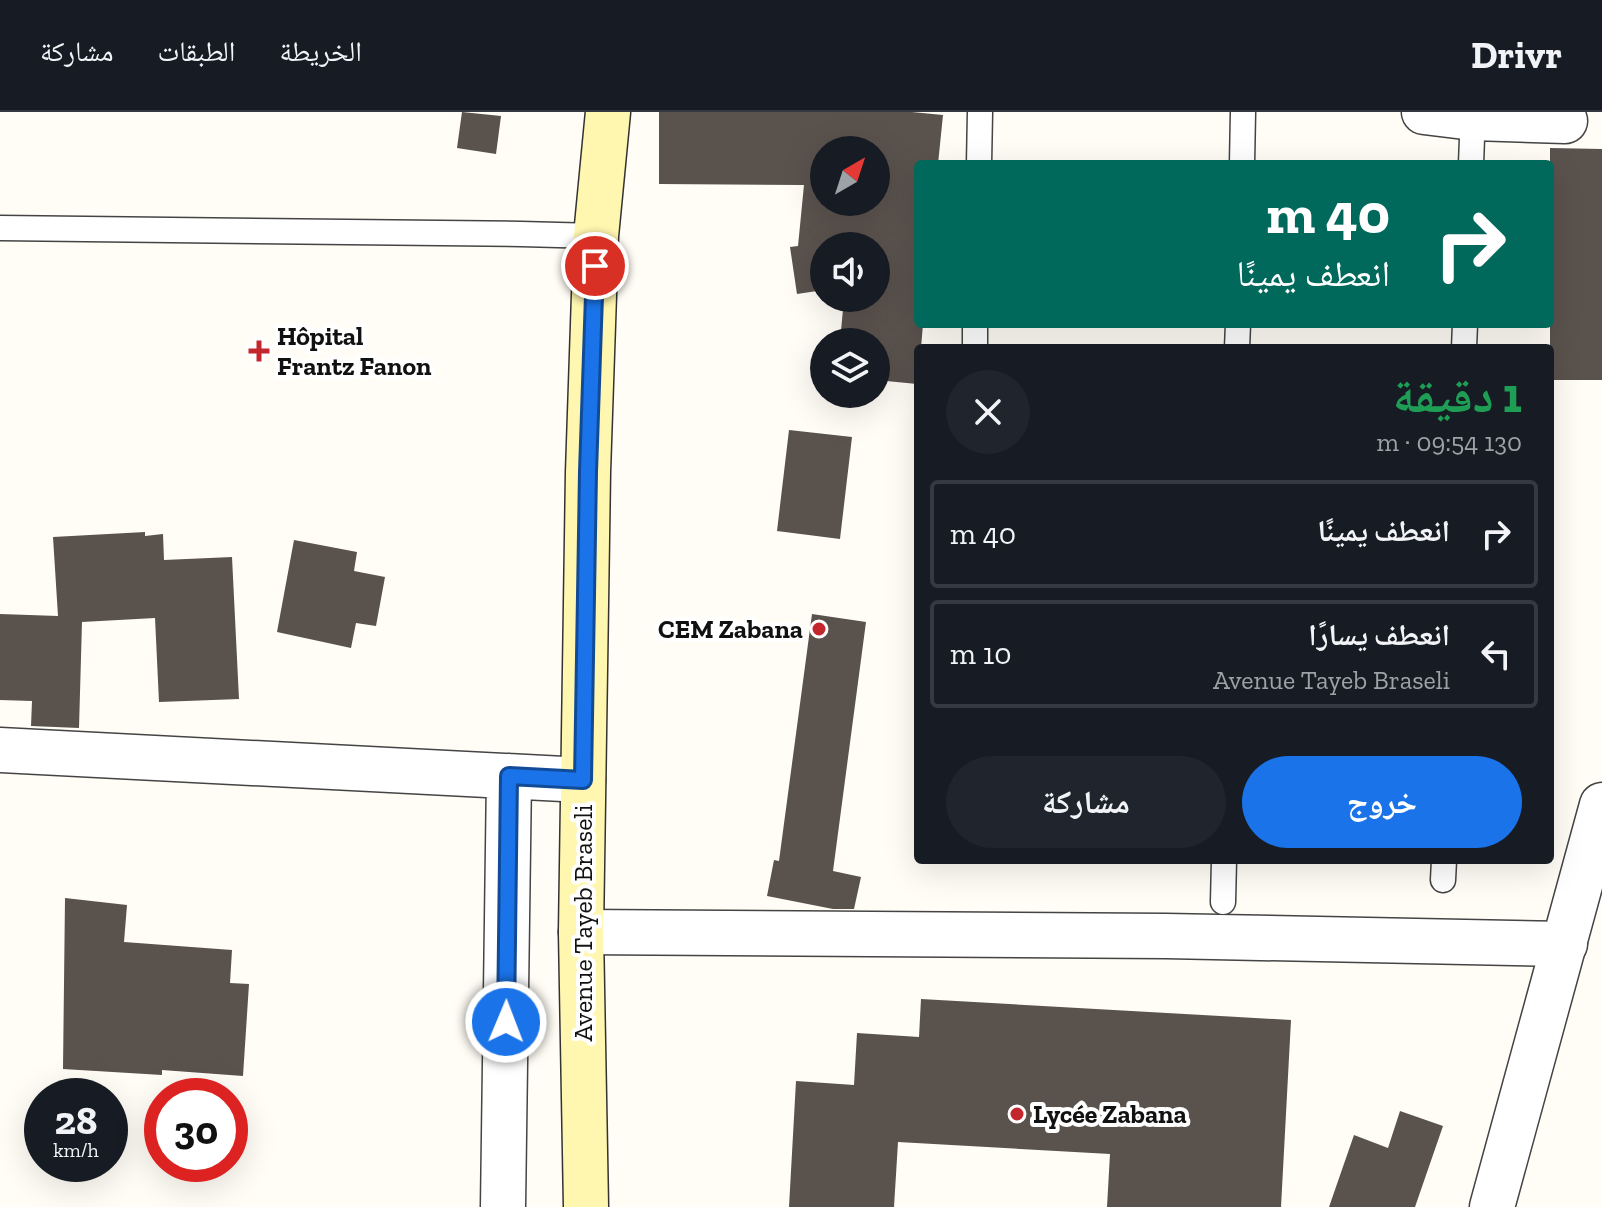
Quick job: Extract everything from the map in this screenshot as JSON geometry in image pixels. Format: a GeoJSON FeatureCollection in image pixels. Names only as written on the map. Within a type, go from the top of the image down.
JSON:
{"type":"FeatureCollection","features":[{"type":"Feature","properties":{"kind":"main road","name":"Avenue Tayeb Braseli"},"geometry":{"type":"LineString","coordinates":[[586,1207],[581,932],[588,472],[596,236],[608,112]]}},
{"type":"Feature","properties":{"kind":"street"},"geometry":{"type":"LineString","coordinates":[[1424,112],[1565,121]]}},
{"type":"Feature","properties":{"kind":"street"},"geometry":{"type":"LineString","coordinates":[[0,750],[583,780]]}},
{"type":"Feature","properties":{"kind":"street"},"geometry":{"type":"LineString","coordinates":[[503,1207],[509,776]]}},
{"type":"Feature","properties":{"kind":"street"},"geometry":{"type":"LineString","coordinates":[[1492,1207],[1602,805]]}},
{"type":"Feature","properties":{"kind":"street"},"geometry":{"type":"LineString","coordinates":[[581,932],[1150,936],[1565,944]]}},
{"type":"Feature","properties":{"kind":"lane"},"geometry":{"type":"LineString","coordinates":[[979,160],[980,112]]}},
{"type":"Feature","properties":{"kind":"lane"},"geometry":{"type":"LineString","coordinates":[[1242,160],[1243,112]]}},
{"type":"Feature","properties":{"kind":"lane"},"geometry":{"type":"LineString","coordinates":[[1471,160],[1473,115]]}},
{"type":"Feature","properties":{"kind":"lane"},"geometry":{"type":"LineString","coordinates":[[0,228],[596,236]]}},
{"type":"Feature","properties":{"kind":"lane"},"geometry":{"type":"LineString","coordinates":[[1223,902],[1224,864]]}},
{"type":"Feature","properties":{"kind":"building"},"geometry":{"type":"Polygon","coordinates":[[[462,112],[501,116],[496,154],[457,148],[462,112]]]}},
{"type":"Feature","properties":{"kind":"building"},"geometry":{"type":"Polygon","coordinates":[[[659,112],[912,112],[943,115],[938,160],[914,160],[914,328],[923,328],[921,344],[914,344],[914,384],[890,381],[890,328],[841,328],[843,312],[890,312],[890,232],[810,232],[810,292],[797,294],[790,247],[798,246],[804,185],[659,184],[659,112]]]}},
{"type":"Feature","properties":{"kind":"building"},"geometry":{"type":"Polygon","coordinates":[[[1550,148],[1602,149],[1602,380],[1554,380],[1554,344],[1550,344],[1550,328],[1554,328],[1554,160],[1550,160],[1550,148]]]}},
{"type":"Feature","properties":{"kind":"building"},"geometry":{"type":"Polygon","coordinates":[[[789,430],[852,437],[840,539],[777,531],[789,430]]]}},
{"type":"Feature","properties":{"kind":"building"},"geometry":{"type":"Polygon","coordinates":[[[145,532],[145,536],[163,534],[164,560],[232,557],[239,699],[159,702],[155,618],[82,622],[79,728],[31,726],[32,701],[0,700],[0,614],[58,616],[53,537],[145,532]]]}},
{"type":"Feature","properties":{"kind":"building"},"geometry":{"type":"Polygon","coordinates":[[[294,540],[357,552],[354,571],[385,577],[376,626],[356,623],[351,648],[277,632],[294,540]]]}},
{"type":"Feature","properties":{"kind":"building"},"geometry":{"type":"Polygon","coordinates":[[[812,614],[866,622],[833,871],[861,877],[854,909],[833,909],[767,896],[774,860],[779,861],[812,614]]]}},
{"type":"Feature","properties":{"kind":"building"},"geometry":{"type":"Polygon","coordinates":[[[65,898],[127,905],[124,942],[232,950],[230,983],[249,984],[243,1076],[162,1070],[162,1075],[63,1069],[65,898]]]}},
{"type":"Feature","properties":{"kind":"building"},"geometry":{"type":"Polygon","coordinates":[[[921,999],[1291,1020],[1281,1207],[1107,1207],[1110,1154],[898,1142],[894,1207],[789,1207],[796,1081],[854,1085],[857,1033],[919,1037],[921,999]]]}},
{"type":"Feature","properties":{"kind":"building"},"geometry":{"type":"Polygon","coordinates":[[[1400,1111],[1443,1126],[1415,1207],[1329,1207],[1354,1135],[1388,1148],[1400,1111]]]}},
{"type":"Feature","properties":{"kind":"place","name":"Hôpital Frantz Fanon"},"geometry":{"type":"Point","coordinates":[259,351]}},
{"type":"Feature","properties":{"kind":"place","name":"CEM Zabana"},"geometry":{"type":"Point","coordinates":[819,629]}},
{"type":"Feature","properties":{"kind":"place","name":"Lycée Zabana"},"geometry":{"type":"Point","coordinates":[1017,1114]}},
{"type":"Feature","properties":{"kind":"route"},"geometry":{"type":"LineString","coordinates":[[506,1022],[509,776],[583,780],[595,266]]}}]}
